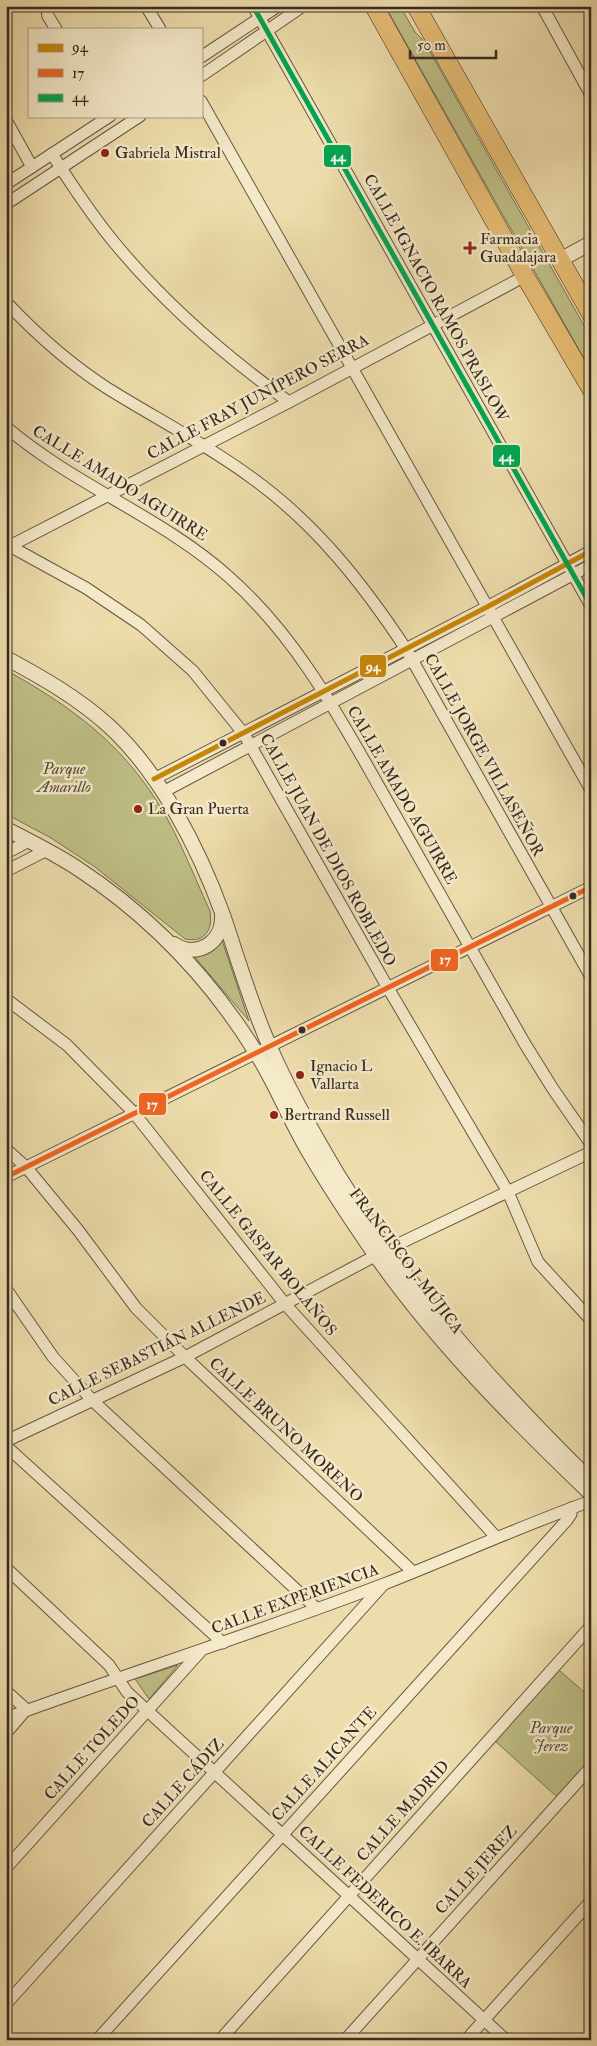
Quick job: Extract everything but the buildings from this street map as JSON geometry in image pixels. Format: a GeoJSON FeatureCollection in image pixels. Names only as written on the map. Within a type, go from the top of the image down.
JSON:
{"type":"FeatureCollection","features":[{"type":"Feature","properties":{"kind":"main road"},"geometry":{"type":"LineString","coordinates":[[374,6],[525,276],[591,389]]}},
{"type":"Feature","properties":{"kind":"main road"},"geometry":{"type":"LineString","coordinates":[[416,6],[591,314]]}},
{"type":"Feature","properties":{"kind":"street"},"geometry":{"type":"LineString","coordinates":[[46,6],[48,16],[55,28]]}},
{"type":"Feature","properties":{"kind":"street"},"geometry":{"type":"LineString","coordinates":[[146,6],[159,28]]}},
{"type":"Feature","properties":{"kind":"street","name":"CALLE IGNACIO RAMOS PRASLOW"},"geometry":{"type":"LineString","coordinates":[[253,6],[591,606]]}},
{"type":"Feature","properties":{"kind":"street"},"geometry":{"type":"LineString","coordinates":[[202,56],[278,6]]}},
{"type":"Feature","properties":{"kind":"street"},"geometry":{"type":"LineString","coordinates":[[202,75],[304,6]]}},
{"type":"Feature","properties":{"kind":"street"},"geometry":{"type":"LineString","coordinates":[[542,6],[591,95]]}},
{"type":"Feature","properties":{"kind":"street"},"geometry":{"type":"LineString","coordinates":[[202,103],[591,790]]}},
{"type":"Feature","properties":{"kind":"street"},"geometry":{"type":"LineString","coordinates":[[6,184],[106,118]]}},
{"type":"Feature","properties":{"kind":"street"},"geometry":{"type":"LineString","coordinates":[[6,204],[137,118]]}},
{"type":"Feature","properties":{"kind":"street"},"geometry":{"type":"LineString","coordinates":[[6,120],[32,167]]}},
{"type":"Feature","properties":{"kind":"street"},"geometry":{"type":"LineString","coordinates":[[52,154],[100,224],[137,269],[230,356],[289,402]]}},
{"type":"Feature","properties":{"kind":"street"},"geometry":{"type":"LineString","coordinates":[[560,260],[591,243]]}},
{"type":"Feature","properties":{"kind":"street","name":"CALLE FRAY JUNÍPERO SERRA"},"geometry":{"type":"LineString","coordinates":[[7,546],[289,402],[525,276]]}},
{"type":"Feature","properties":{"kind":"street","name":"CALLE JORGE VILLASEÑOR"},"geometry":{"type":"LineString","coordinates":[[6,302],[78,368],[106,387],[205,445],[277,497],[318,535],[361,585],[406,649],[591,976]]}},
{"type":"Feature","properties":{"kind":"street","name":"CALLE AMADO AGUIRRE"},"geometry":{"type":"LineString","coordinates":[[6,427],[55,464],[180,538],[229,576],[268,614],[331,703],[525,1044],[591,1144]]}},
{"type":"Feature","properties":{"kind":"street","name":"CALLE JUAN DE DIOS ROBLEDO"},"geometry":{"type":"LineString","coordinates":[[7,546],[86,588],[141,625],[193,670],[244,734],[388,988],[508,1192],[538,1262],[591,1320]]}},
{"type":"Feature","properties":{"kind":"street"},"geometry":{"type":"LineString","coordinates":[[163,792],[412,660],[567,563],[591,551]]}},
{"type":"Feature","properties":{"kind":"street"},"geometry":{"type":"LineString","coordinates":[[154,779],[406,649],[573,575],[591,565]]}},
{"type":"Feature","properties":{"kind":"street"},"geometry":{"type":"LineString","coordinates":[[6,658],[62,689],[94,713],[126,744],[154,779],[192,846],[222,913],[269,1046],[316,1139],[351,1195],[382,1252],[476,1360],[591,1481]]}},
{"type":"Feature","properties":{"kind":"street","name":"FRANCISCO J. MÚJICA"},"geometry":{"type":"LineString","coordinates":[[6,829],[47,850],[112,893],[169,941],[212,989],[256,1053],[310,1154],[465,1367],[591,1494]]}},
{"type":"Feature","properties":{"kind":"street"},"geometry":{"type":"LineString","coordinates":[[6,853],[29,841]]}},
{"type":"Feature","properties":{"kind":"street"},"geometry":{"type":"LineString","coordinates":[[6,871],[47,850]]}},
{"type":"Feature","properties":{"kind":"street"},"geometry":{"type":"LineString","coordinates":[[6,1177],[591,887]]}},
{"type":"Feature","properties":{"kind":"street"},"geometry":{"type":"LineString","coordinates":[[169,941],[181,949],[190,951],[208,946],[213,942],[220,929],[222,913]]}},
{"type":"Feature","properties":{"kind":"street","name":"CALLE GASPAR BOLAÑOS"},"geometry":{"type":"LineString","coordinates":[[6,999],[67,1045],[134,1113],[284,1304],[496,1537]]}},
{"type":"Feature","properties":{"kind":"street","name":"CALLE BRUNO MORENO"},"geometry":{"type":"LineString","coordinates":[[6,1149],[26,1167],[78,1230],[136,1308],[185,1357],[413,1572]]}},
{"type":"Feature","properties":{"kind":"street","name":"CALLE SEBASTIÁN ALLENDE"},"geometry":{"type":"LineString","coordinates":[[6,1441],[185,1357],[382,1252],[591,1152]]}},
{"type":"Feature","properties":{"kind":"street"},"geometry":{"type":"LineString","coordinates":[[6,1289],[53,1357],[92,1400],[316,1608]]}},
{"type":"Feature","properties":{"kind":"street"},"geometry":{"type":"LineString","coordinates":[[6,1446],[223,1643]]}},
{"type":"Feature","properties":{"kind":"street","name":"CALLE EXPERIENCIA"},"geometry":{"type":"LineString","coordinates":[[6,1718],[223,1643],[384,1584],[496,1537],[591,1501]]}},
{"type":"Feature","properties":{"kind":"street","name":"CALLE ALICANTE"},"geometry":{"type":"LineString","coordinates":[[97,2040],[568,1520],[572,1508]]}},
{"type":"Feature","properties":{"kind":"street","name":"CALLE FEDERICO E. IBARRA"},"geometry":{"type":"LineString","coordinates":[[6,1568],[109,1665],[127,1692],[506,2040]]}},
{"type":"Feature","properties":{"kind":"street","name":"CALLE CÁDIZ"},"geometry":{"type":"LineString","coordinates":[[6,2004],[384,1584]]}},
{"type":"Feature","properties":{"kind":"street","name":"CALLE MADRID"},"geometry":{"type":"LineString","coordinates":[[220,2040],[591,1626]]}},
{"type":"Feature","properties":{"kind":"street","name":"CALLE TOLEDO"},"geometry":{"type":"LineString","coordinates":[[6,1868],[202,1650]]}},
{"type":"Feature","properties":{"kind":"street"},"geometry":{"type":"LineString","coordinates":[[6,1691],[27,1710],[6,1733]]}},
{"type":"Feature","properties":{"kind":"street","name":"CALLE JEREZ"},"geometry":{"type":"LineString","coordinates":[[345,2040],[591,1767]]}},
{"type":"Feature","properties":{"kind":"street"},"geometry":{"type":"LineString","coordinates":[[466,2040],[591,1901]]}},
{"type":"Feature","properties":{"kind":"green space"},"geometry":{"type":"Polygon","coordinates":[[[385,6],[400,6],[415,32],[424,41],[591,338],[591,371],[385,6]]]}},
{"type":"Feature","properties":{"kind":"green space","name":"Parque Amarillo"},"geometry":{"type":"Polygon","coordinates":[[[6,670],[47,694],[84,721],[118,752],[148,788],[174,832],[210,911],[209,929],[202,937],[192,940],[185,939],[95,867],[51,838],[6,814],[6,670]]]}},
{"type":"Feature","properties":{"kind":"green space"},"geometry":{"type":"Polygon","coordinates":[[[222,940],[249,1021],[194,956],[209,953],[222,940]]]}},
{"type":"Feature","properties":{"kind":"green space"},"geometry":{"type":"Polygon","coordinates":[[[178,1665],[149,1699],[135,1679],[178,1665]]]}},
{"type":"Feature","properties":{"kind":"green space","name":"Parque Jerez"},"geometry":{"type":"Polygon","coordinates":[[[559,1670],[591,1698],[591,1760],[557,1797],[494,1740],[559,1670]]]}},
{"type":"Feature","properties":{"kind":"transit line","name":"44"},"geometry":{"type":"LineString","coordinates":[[253,6],[591,606]]}},
{"type":"Feature","properties":{"kind":"transit line","name":"94"},"geometry":{"type":"LineString","coordinates":[[154,779],[487,607],[591,551]]}},
{"type":"Feature","properties":{"kind":"transit line","name":"17"},"geometry":{"type":"LineString","coordinates":[[6,1177],[591,887]]}},
{"type":"Feature","properties":{"kind":"place","name":"Gabriela Mistral"},"geometry":{"type":"Point","coordinates":[105,153]}},
{"type":"Feature","properties":{"kind":"place","name":"Farmacia Guadalajara"},"geometry":{"type":"Point","coordinates":[470,248]}},
{"type":"Feature","properties":{"kind":"place","name":"La Gran Puerta"},"geometry":{"type":"Point","coordinates":[138,809]}},
{"type":"Feature","properties":{"kind":"place","name":"Ignacio L Vallarta"},"geometry":{"type":"Point","coordinates":[300,1075]}},
{"type":"Feature","properties":{"kind":"place","name":"Bertrand Russell"},"geometry":{"type":"Point","coordinates":[274,1115]}}]}
